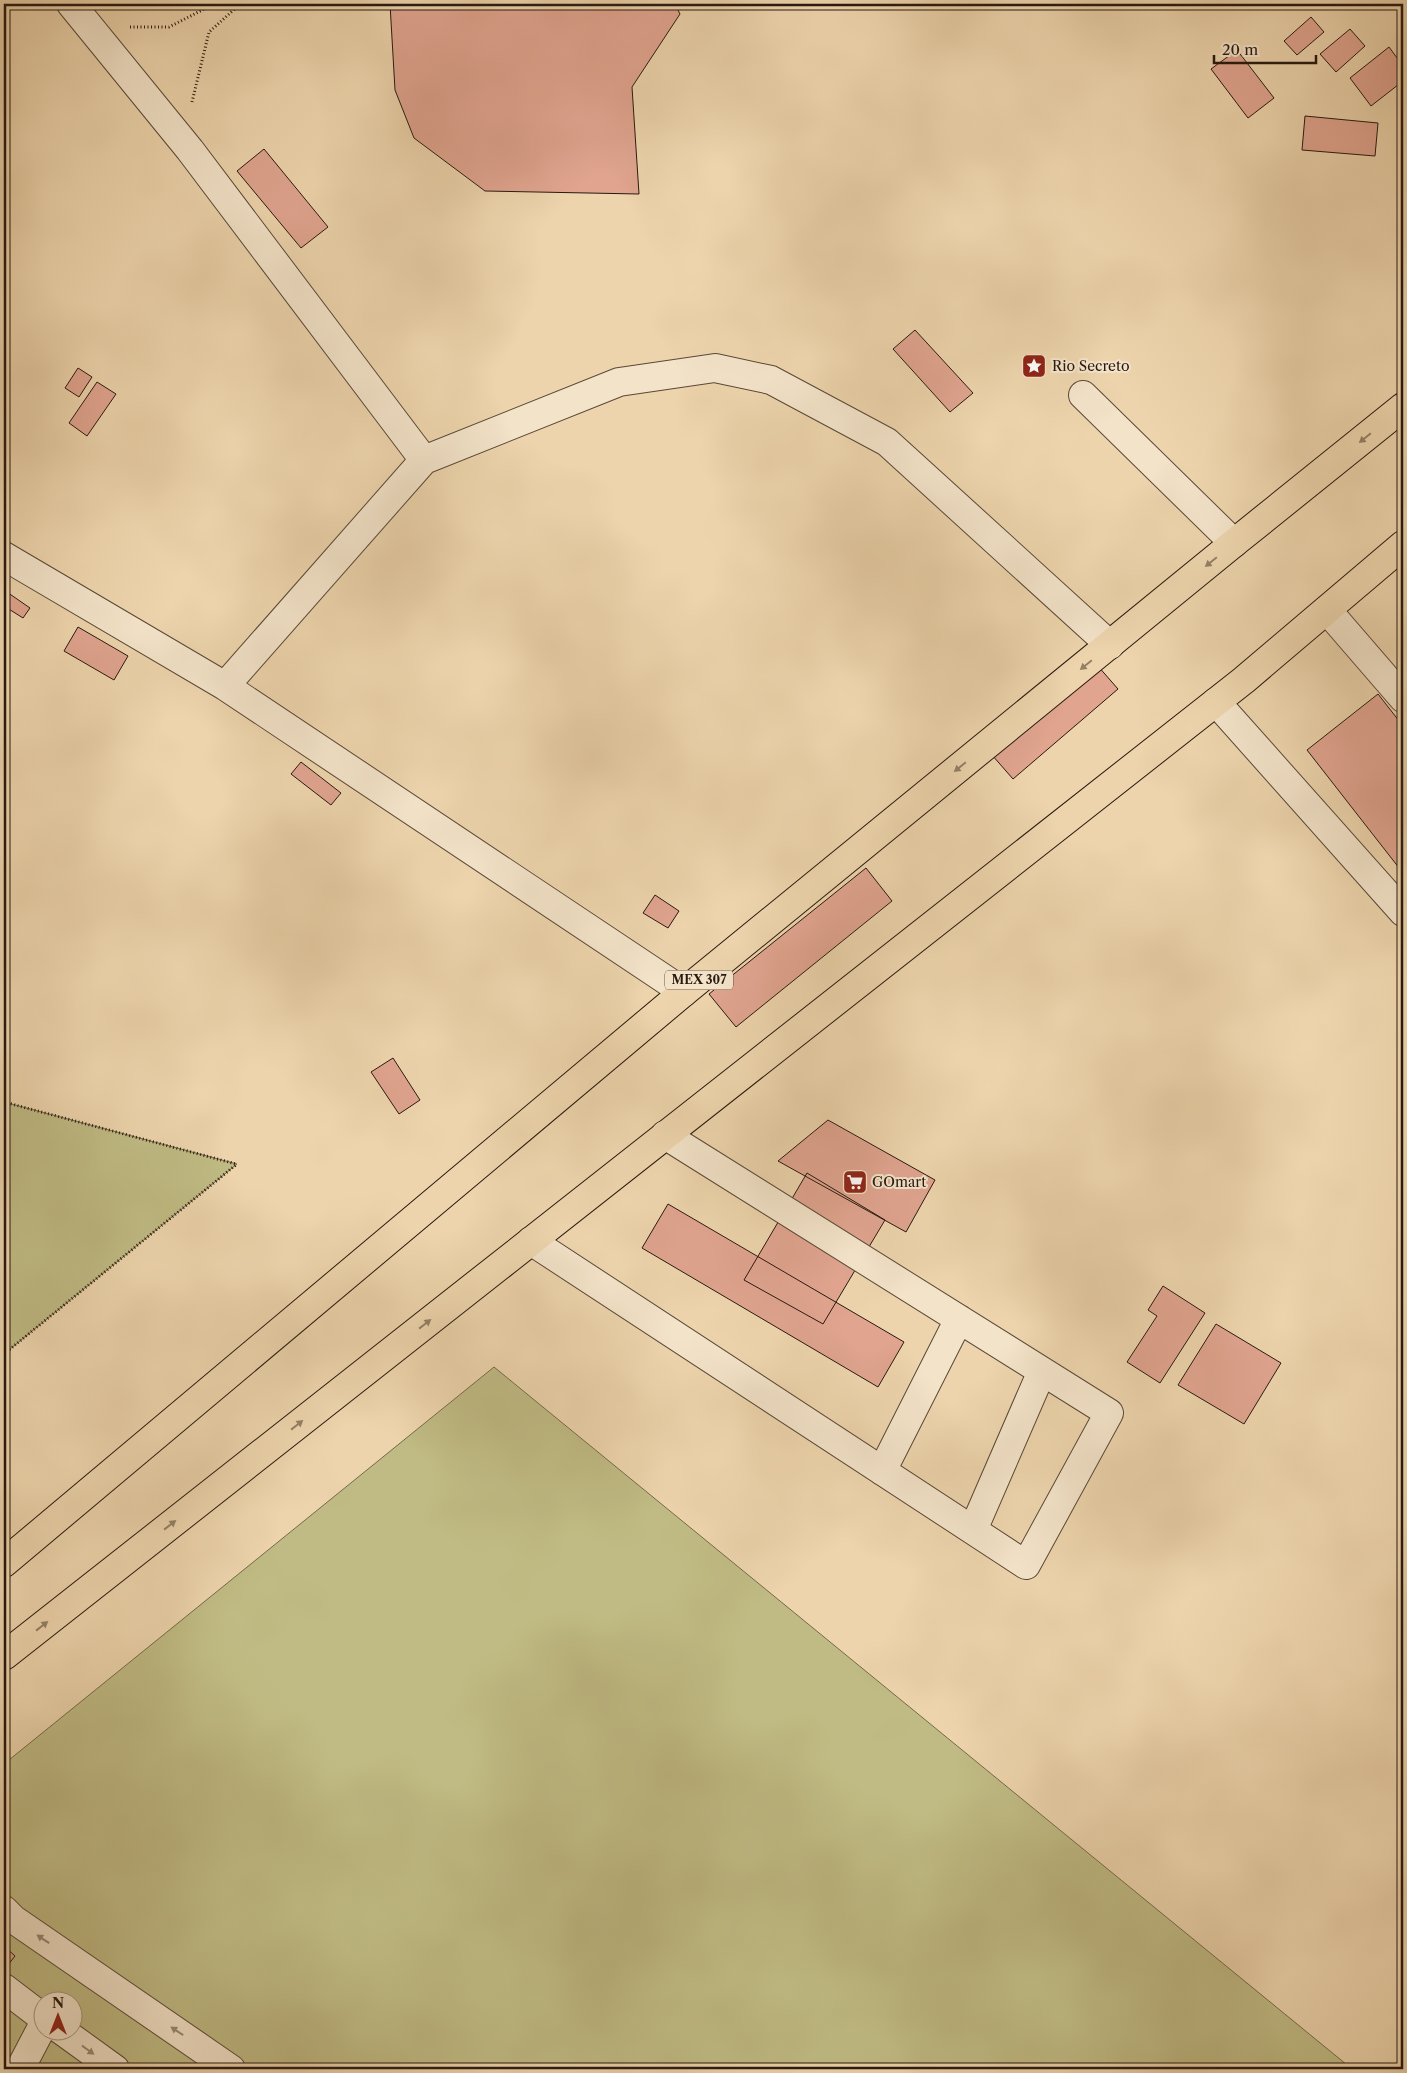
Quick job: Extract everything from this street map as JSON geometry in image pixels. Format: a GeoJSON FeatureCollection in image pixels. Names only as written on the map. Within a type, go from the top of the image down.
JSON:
{"type":"FeatureCollection","features":[{"type":"Feature","properties":{"kind":"highway","name":"MEX 307"},"geometry":{"type":"LineString","coordinates":[[4,1563],[684,992],[1403,407]]}},
{"type":"Feature","properties":{"kind":"highway"},"geometry":{"type":"LineString","coordinates":[[4,1656],[1216,702],[1403,545]]}},
{"type":"Feature","properties":{"kind":"street"},"geometry":{"type":"LineString","coordinates":[[72,4],[177,134],[424,460]]}},
{"type":"Feature","properties":{"kind":"street"},"geometry":{"type":"LineString","coordinates":[[225,686],[424,460],[619,382],[715,368],[771,380],[888,442],[1110,645]]}},
{"type":"Feature","properties":{"kind":"street"},"geometry":{"type":"LineString","coordinates":[[1082,395],[1234,543]]}},
{"type":"Feature","properties":{"kind":"street"},"geometry":{"type":"LineString","coordinates":[[4,556],[225,686],[684,992]]}},
{"type":"Feature","properties":{"kind":"street"},"geometry":{"type":"LineString","coordinates":[[1327,610],[1403,698]]}},
{"type":"Feature","properties":{"kind":"street"},"geometry":{"type":"LineString","coordinates":[[1216,702],[1403,912]]}},
{"type":"Feature","properties":{"kind":"street"},"geometry":{"type":"LineString","coordinates":[[531,1241],[1026,1565],[1109,1413],[665,1135]]}},
{"type":"Feature","properties":{"kind":"street"},"geometry":{"type":"LineString","coordinates":[[882,1471],[959,1319]]}},
{"type":"Feature","properties":{"kind":"street"},"geometry":{"type":"LineString","coordinates":[[973,1530],[1042,1371]]}},
{"type":"Feature","properties":{"kind":"street"},"geometry":{"type":"LineString","coordinates":[[4,1910],[13,1919],[200,2060],[231,2069]]}},
{"type":"Feature","properties":{"kind":"street"},"geometry":{"type":"LineString","coordinates":[[4,1988],[32,2009]]}},
{"type":"Feature","properties":{"kind":"street"},"geometry":{"type":"LineString","coordinates":[[20,2069],[35,2040]]}},
{"type":"Feature","properties":{"kind":"street"},"geometry":{"type":"LineString","coordinates":[[75,2040],[114,2069]]}},
{"type":"Feature","properties":{"kind":"path"},"geometry":{"type":"LineString","coordinates":[[98,36],[132,27],[169,27],[214,4]]}},
{"type":"Feature","properties":{"kind":"path"},"geometry":{"type":"LineString","coordinates":[[177,134],[189,116],[209,32],[238,6],[246,4]]}},
{"type":"Feature","properties":{"kind":"path"},"geometry":{"type":"LineString","coordinates":[[4,1102],[237,1164],[4,1354]]}},
{"type":"Feature","properties":{"kind":"shaded area"},"geometry":{"type":"Polygon","coordinates":[[[4,1102],[237,1164],[4,1354],[4,1102]]]}},
{"type":"Feature","properties":{"kind":"shaded area"},"geometry":{"type":"Polygon","coordinates":[[[494,1367],[1352,2069],[4,2069],[4,1764],[494,1367]]]}},
{"type":"Feature","properties":{"kind":"building"},"geometry":{"type":"Polygon","coordinates":[[[390,4],[675,4],[680,14],[632,87],[639,194],[485,191],[414,138],[395,90],[390,4]]]}},
{"type":"Feature","properties":{"kind":"building"},"geometry":{"type":"Polygon","coordinates":[[[1311,17],[1324,32],[1297,55],[1284,41],[1311,17]]]}},
{"type":"Feature","properties":{"kind":"building"},"geometry":{"type":"Polygon","coordinates":[[[1350,29],[1365,46],[1336,72],[1320,54],[1350,29]]]}},
{"type":"Feature","properties":{"kind":"building"},"geometry":{"type":"Polygon","coordinates":[[[1389,47],[1403,66],[1403,81],[1371,106],[1350,78],[1389,47]]]}},
{"type":"Feature","properties":{"kind":"building"},"geometry":{"type":"Polygon","coordinates":[[[1237,50],[1274,98],[1248,118],[1211,69],[1237,50]]]}},
{"type":"Feature","properties":{"kind":"building"},"geometry":{"type":"Polygon","coordinates":[[[1305,116],[1378,123],[1375,156],[1302,150],[1305,116]]]}},
{"type":"Feature","properties":{"kind":"building"},"geometry":{"type":"Polygon","coordinates":[[[264,149],[328,227],[301,248],[237,171],[264,149]]]}},
{"type":"Feature","properties":{"kind":"building"},"geometry":{"type":"Polygon","coordinates":[[[915,330],[973,393],[950,412],[893,349],[915,330]]]}},
{"type":"Feature","properties":{"kind":"building"},"geometry":{"type":"Polygon","coordinates":[[[78,368],[92,377],[79,397],[65,388],[78,368]]]}},
{"type":"Feature","properties":{"kind":"building"},"geometry":{"type":"Polygon","coordinates":[[[97,382],[116,394],[87,436],[69,423],[97,382]]]}},
{"type":"Feature","properties":{"kind":"building"},"geometry":{"type":"Polygon","coordinates":[[[4,590],[30,608],[23,618],[4,606],[4,590]]]}},
{"type":"Feature","properties":{"kind":"building"},"geometry":{"type":"Polygon","coordinates":[[[78,627],[128,656],[114,680],[64,651],[78,627]]]}},
{"type":"Feature","properties":{"kind":"building"},"geometry":{"type":"Polygon","coordinates":[[[1097,665],[1118,689],[1013,779],[992,755],[1097,665]]]}},
{"type":"Feature","properties":{"kind":"building"},"geometry":{"type":"Polygon","coordinates":[[[1378,694],[1403,726],[1403,873],[1307,750],[1378,694]]]}},
{"type":"Feature","properties":{"kind":"building"},"geometry":{"type":"Polygon","coordinates":[[[301,762],[341,793],[331,805],[291,774],[301,762]]]}},
{"type":"Feature","properties":{"kind":"building"},"geometry":{"type":"Polygon","coordinates":[[[866,868],[892,901],[736,1027],[709,994],[866,868]]]}},
{"type":"Feature","properties":{"kind":"building"},"geometry":{"type":"Polygon","coordinates":[[[655,895],[679,911],[668,928],[643,913],[655,895]]]}},
{"type":"Feature","properties":{"kind":"building"},"geometry":{"type":"Polygon","coordinates":[[[393,1058],[420,1100],[399,1114],[371,1072],[393,1058]]]}},
{"type":"Feature","properties":{"kind":"building"},"geometry":{"type":"Polygon","coordinates":[[[828,1120],[935,1180],[906,1232],[778,1161],[828,1120]]]}},
{"type":"Feature","properties":{"kind":"building"},"geometry":{"type":"Polygon","coordinates":[[[807,1173],[885,1220],[823,1324],[744,1280],[807,1173]]]}},
{"type":"Feature","properties":{"kind":"building"},"geometry":{"type":"Polygon","coordinates":[[[668,1204],[904,1342],[878,1387],[642,1248],[668,1204]]]}},
{"type":"Feature","properties":{"kind":"building"},"geometry":{"type":"Polygon","coordinates":[[[1163,1286],[1205,1313],[1160,1383],[1127,1362],[1157,1316],[1148,1310],[1163,1286]]]}},
{"type":"Feature","properties":{"kind":"building"},"geometry":{"type":"Polygon","coordinates":[[[1216,1324],[1281,1363],[1244,1424],[1178,1385],[1216,1324]]]}},
{"type":"Feature","properties":{"kind":"building"},"geometry":{"type":"Polygon","coordinates":[[[4,1946],[15,1956],[4,1970],[4,1946]]]}},
{"type":"Feature","properties":{"kind":"place","name":"Rio Secreto"},"geometry":{"type":"Point","coordinates":[1034,366]}},
{"type":"Feature","properties":{"kind":"place","name":"GOmart"},"geometry":{"type":"Point","coordinates":[855,1182]}}]}
